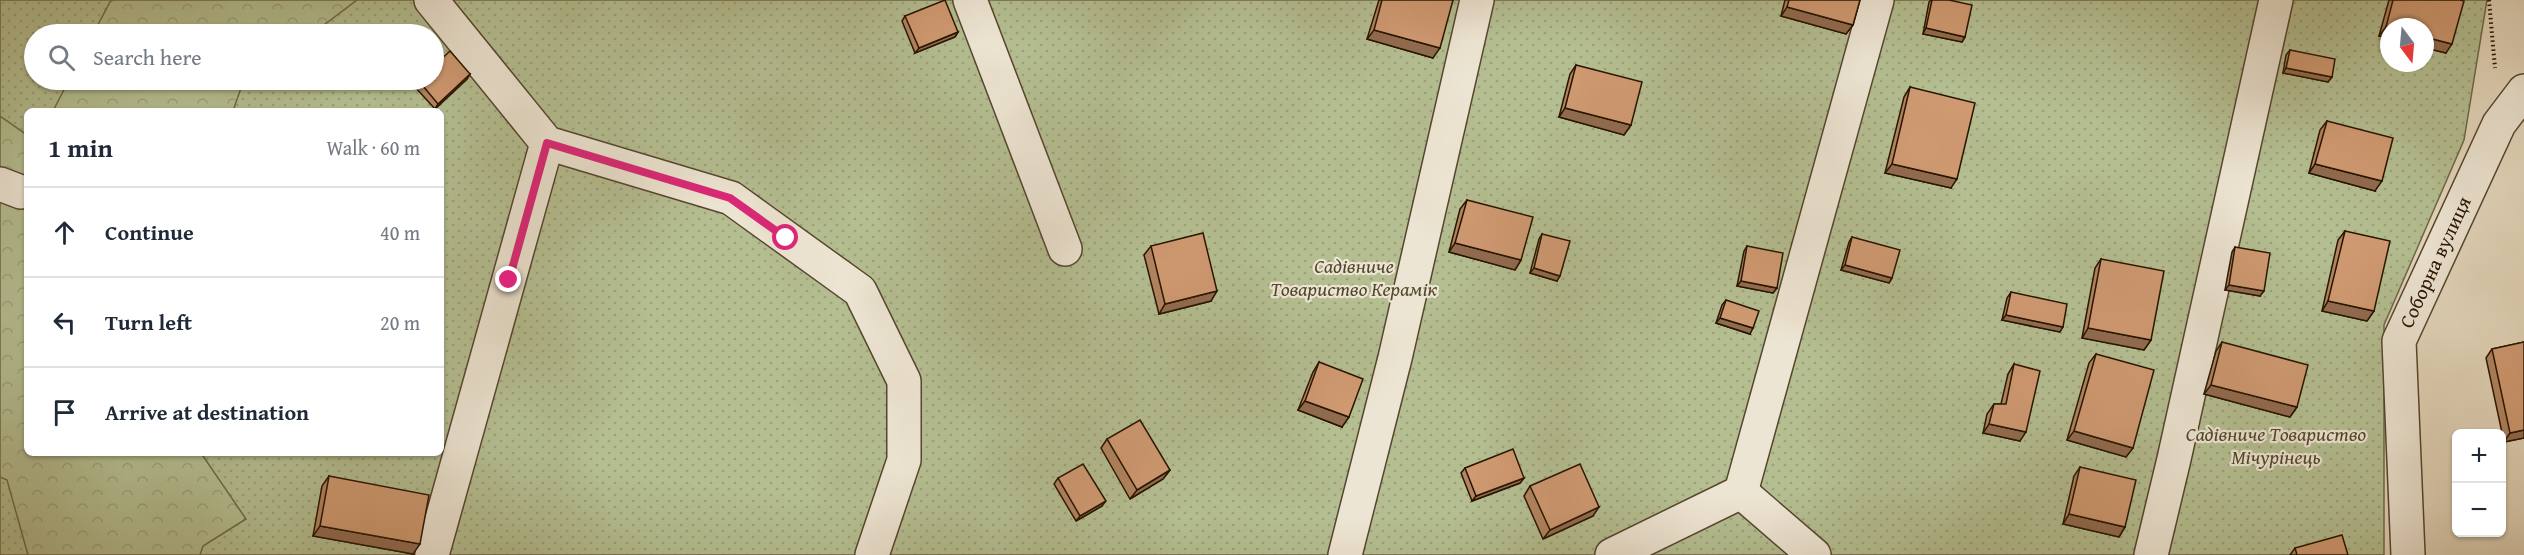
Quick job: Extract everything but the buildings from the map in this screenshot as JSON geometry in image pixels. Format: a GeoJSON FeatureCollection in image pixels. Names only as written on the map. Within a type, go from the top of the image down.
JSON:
{"type":"FeatureCollection","features":[{"type":"Feature","properties":{"kind":"street"},"geometry":{"type":"LineString","coordinates":[[431,0],[547,143],[730,198],[860,291],[904,381],[904,460],[872,555]]}},
{"type":"Feature","properties":{"kind":"street"},"geometry":{"type":"LineString","coordinates":[[970,0],[1065,249]]}},
{"type":"Feature","properties":{"kind":"street"},"geometry":{"type":"LineString","coordinates":[[1345,555],[1395,358],[1477,0]]}},
{"type":"Feature","properties":{"kind":"street"},"geometry":{"type":"LineString","coordinates":[[1612,555],[1741,492],[1877,0]]}},
{"type":"Feature","properties":{"kind":"street"},"geometry":{"type":"LineString","coordinates":[[2151,555],[2276,0]]}},
{"type":"Feature","properties":{"kind":"street","name":"Соборна вулиця"},"geometry":{"type":"LineString","coordinates":[[2408,555],[2399,341],[2499,124],[2524,91]]}},
{"type":"Feature","properties":{"kind":"street"},"geometry":{"type":"LineString","coordinates":[[432,555],[547,143]]}},
{"type":"Feature","properties":{"kind":"street"},"geometry":{"type":"LineString","coordinates":[[1741,492],[1814,555]]}},
{"type":"Feature","properties":{"kind":"path"},"geometry":{"type":"LineString","coordinates":[[2489,0],[2499,124]]}},
{"type":"Feature","properties":{"kind":"green space","name":"Садівниче Товариство Керамік"},"geometry":{"type":"Polygon","coordinates":[[[0,0],[2487,0],[2464,140],[2384,325],[2384,555],[0,555],[0,364],[24,443],[24,456],[444,456],[444,108],[24,108],[24,374],[0,360],[0,0]]]}},
{"type":"Feature","properties":{"kind":"green space"},"geometry":{"type":"Polygon","coordinates":[[[113,0],[357,0],[325,24],[98,24],[113,0]]]}},
{"type":"Feature","properties":{"kind":"green space"},"geometry":{"type":"Polygon","coordinates":[[[64,90],[240,90],[234,108],[55,108],[64,90]]]}},
{"type":"Feature","properties":{"kind":"green space"},"geometry":{"type":"Polygon","coordinates":[[[0,116],[24,133],[24,456],[203,456],[246,519],[203,546],[200,555],[28,555],[7,480],[0,477],[0,116]]]}},
{"type":"Feature","properties":{"kind":"route"},"geometry":{"type":"LineString","coordinates":[[509,280],[547,143],[730,198],[786,238]]}},
{"type":"Feature","properties":{"kind":"park label","name":"Садівниче Товариство Мічурінець"},"geometry":{"type":"Point","coordinates":[2276,446]}}]}
